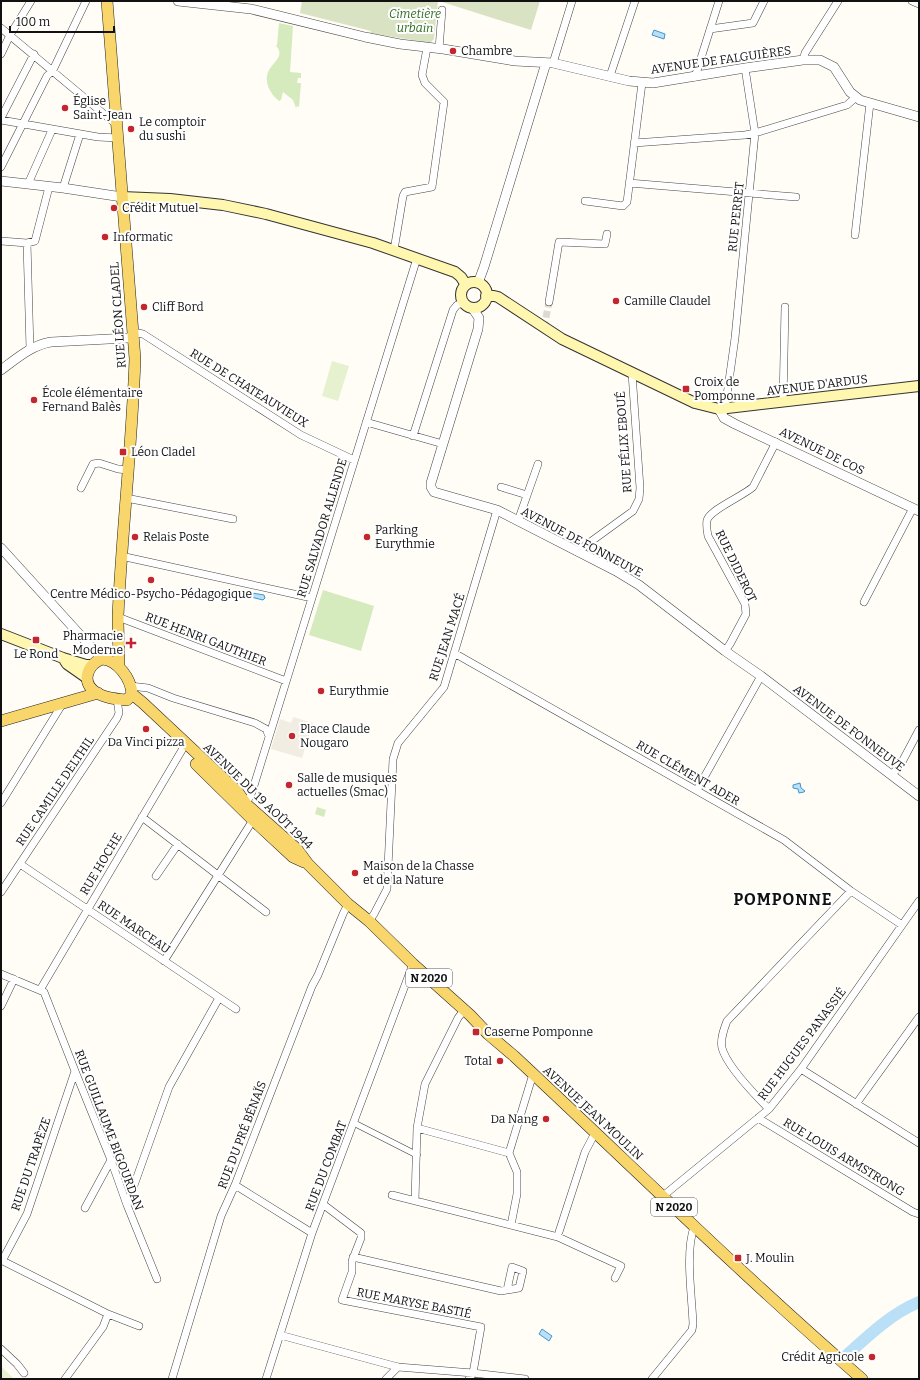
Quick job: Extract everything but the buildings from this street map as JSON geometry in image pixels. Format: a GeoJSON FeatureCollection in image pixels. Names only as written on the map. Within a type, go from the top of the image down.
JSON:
{"type":"FeatureCollection","features":[{"type":"Feature","properties":{"kind":"main road","name":"RUE LÉON CLADEL"},"geometry":{"type":"LineString","coordinates":[[107,1],[135,359],[121,556],[118,617],[119,668]]}},
{"type":"Feature","properties":{"kind":"main road"},"geometry":{"type":"LineString","coordinates":[[122,197],[170,199],[223,205],[314,226],[394,250],[455,272],[466,285]]}},
{"type":"Feature","properties":{"kind":"main road"},"geometry":{"type":"LineString","coordinates":[[471,283],[478,283],[484,288],[486,296],[484,303],[477,308],[466,306],[463,303],[461,295],[463,288],[471,283]]}},
{"type":"Feature","properties":{"kind":"main road"},"geometry":{"type":"LineString","coordinates":[[486,296],[498,297],[562,339],[632,373],[695,403],[722,409]]}},
{"type":"Feature","properties":{"kind":"main road","name":"AVENUE D'ARDUS"},"geometry":{"type":"LineString","coordinates":[[722,409],[919,386]]}},
{"type":"Feature","properties":{"kind":"main road","name":"RUE LÉON CLADEL"},"geometry":{"type":"LineString","coordinates":[[104,659],[113,646],[118,628]]}},
{"type":"Feature","properties":{"kind":"main road"},"geometry":{"type":"LineString","coordinates":[[1,634],[63,658],[86,665],[91,665],[104,659],[111,661],[126,676],[126,695],[98,693],[1,721]]}},
{"type":"Feature","properties":{"kind":"main road"},"geometry":{"type":"LineString","coordinates":[[63,658],[67,664],[87,678]]}},
{"type":"Feature","properties":{"kind":"main road"},"geometry":{"type":"LineString","coordinates":[[91,665],[87,678],[90,687],[98,693]]}},
{"type":"Feature","properties":{"kind":"main road","name":"AVENUE DU 19 AOÛT 1944"},"geometry":{"type":"LineString","coordinates":[[126,695],[138,709],[284,843],[293,857],[308,864]]}},
{"type":"Feature","properties":{"kind":"main road","name":"AVENUE DU 19 AOÛT 1944"},"geometry":{"type":"LineString","coordinates":[[126,695],[143,703],[236,791],[257,818]]}},
{"type":"Feature","properties":{"kind":"main road","name":"AVENUE JEAN MOULIN"},"geometry":{"type":"LineString","coordinates":[[308,864],[348,904],[369,921],[488,1034],[533,1074],[694,1227],[806,1330],[862,1379]]}},
{"type":"Feature","properties":{"kind":"street"},"geometry":{"type":"LineString","coordinates":[[1,54],[10,35],[30,1]]}},
{"type":"Feature","properties":{"kind":"street"},"geometry":{"type":"LineString","coordinates":[[1,167],[47,76],[53,70],[86,1]]}},
{"type":"Feature","properties":{"kind":"street","name":"AVENUE DE FALGUIÈRES"},"geometry":{"type":"LineString","coordinates":[[178,1],[251,9],[365,37],[515,61],[550,63],[628,81],[653,83],[803,60],[820,60],[834,66],[850,92],[856,98]]}},
{"type":"Feature","properties":{"kind":"street"},"geometry":{"type":"LineString","coordinates":[[478,283],[487,260],[550,63],[572,1]]}},
{"type":"Feature","properties":{"kind":"street"},"geometry":{"type":"LineString","coordinates":[[610,76],[635,1]]}},
{"type":"Feature","properties":{"kind":"street"},"geometry":{"type":"LineString","coordinates":[[695,77],[719,1]]}},
{"type":"Feature","properties":{"kind":"street"},"geometry":{"type":"LineString","coordinates":[[710,29],[753,23],[764,1]]}},
{"type":"Feature","properties":{"kind":"street"},"geometry":{"type":"LineString","coordinates":[[803,60],[805,53],[838,1]]}},
{"type":"Feature","properties":{"kind":"street"},"geometry":{"type":"LineString","coordinates":[[912,1],[919,4]]}},
{"type":"Feature","properties":{"kind":"street"},"geometry":{"type":"LineString","coordinates":[[439,49],[442,10]]}},
{"type":"Feature","properties":{"kind":"street"},"geometry":{"type":"LineString","coordinates":[[1,28],[53,70],[116,125]]}},
{"type":"Feature","properties":{"kind":"street"},"geometry":{"type":"LineString","coordinates":[[394,250],[403,196],[405,192],[432,187],[444,102],[425,83],[422,75],[427,48]]}},
{"type":"Feature","properties":{"kind":"street"},"geometry":{"type":"LineString","coordinates":[[34,54],[1,119],[52,130],[98,137],[118,138]]}},
{"type":"Feature","properties":{"kind":"street","name":"RUE PERRET"},"geometry":{"type":"LineString","coordinates":[[722,409],[735,338],[755,133],[745,68]]}},
{"type":"Feature","properties":{"kind":"street"},"geometry":{"type":"LineString","coordinates":[[585,201],[623,206],[626,202],[642,82]]}},
{"type":"Feature","properties":{"kind":"street"},"geometry":{"type":"LineString","coordinates":[[634,143],[755,133],[847,105],[856,98],[919,117]]}},
{"type":"Feature","properties":{"kind":"street"},"geometry":{"type":"LineString","coordinates":[[855,235],[870,103]]}},
{"type":"Feature","properties":{"kind":"street"},"geometry":{"type":"LineString","coordinates":[[28,184],[52,130]]}},
{"type":"Feature","properties":{"kind":"street"},"geometry":{"type":"LineString","coordinates":[[64,188],[80,134]]}},
{"type":"Feature","properties":{"kind":"street"},"geometry":{"type":"LineString","coordinates":[[1,181],[64,188],[122,197]]}},
{"type":"Feature","properties":{"kind":"street"},"geometry":{"type":"LineString","coordinates":[[629,183],[796,197]]}},
{"type":"Feature","properties":{"kind":"street"},"geometry":{"type":"LineString","coordinates":[[1,241],[27,243],[35,241],[49,187]]}},
{"type":"Feature","properties":{"kind":"street"},"geometry":{"type":"LineString","coordinates":[[549,302],[559,242],[605,244],[607,234]]}},
{"type":"Feature","properties":{"kind":"street"},"geometry":{"type":"LineString","coordinates":[[27,243],[30,349]]}},
{"type":"Feature","properties":{"kind":"street","name":"RUE SALVADOR ALLENDE"},"geometry":{"type":"LineString","coordinates":[[246,804],[252,792],[270,736],[417,258]]}},
{"type":"Feature","properties":{"kind":"street"},"geometry":{"type":"LineString","coordinates":[[414,436],[452,310],[457,305],[463,303]]}},
{"type":"Feature","properties":{"kind":"street"},"geometry":{"type":"LineString","coordinates":[[783,402],[784,307]]}},
{"type":"Feature","properties":{"kind":"street","name":"AVENUE DE FONNEUVE"},"geometry":{"type":"LineString","coordinates":[[473,308],[479,318],[478,328],[431,483],[431,487],[434,492],[497,510],[616,571],[640,585],[725,651],[761,676],[919,796]]}},
{"type":"Feature","properties":{"kind":"street","name":"RUE DE CHATEAUVIEUX"},"geometry":{"type":"LineString","coordinates":[[134,335],[138,333],[143,334],[301,435],[354,460]]}},
{"type":"Feature","properties":{"kind":"street"},"geometry":{"type":"LineString","coordinates":[[1,370],[30,349],[40,344],[51,342],[128,338],[134,335]]}},
{"type":"Feature","properties":{"kind":"street","name":"RUE FÉLIX EBOUÉ"},"geometry":{"type":"LineString","coordinates":[[578,552],[633,511],[639,499],[640,488],[632,373]]}},
{"type":"Feature","properties":{"kind":"street","name":"AVENUE DE COS"},"geometry":{"type":"LineString","coordinates":[[722,409],[724,418],[916,510]]}},
{"type":"Feature","properties":{"kind":"street"},"geometry":{"type":"LineString","coordinates":[[366,422],[442,444]]}},
{"type":"Feature","properties":{"kind":"street","name":"RUE DIDEROT"},"geometry":{"type":"LineString","coordinates":[[725,651],[746,614],[745,604],[708,536],[706,527],[708,519],[712,513],[748,492],[753,487],[776,442]]}},
{"type":"Feature","properties":{"kind":"street"},"geometry":{"type":"LineString","coordinates":[[81,488],[93,464],[99,463],[118,470],[128,470]]}},
{"type":"Feature","properties":{"kind":"street"},"geometry":{"type":"LineString","coordinates":[[518,521],[538,464]]}},
{"type":"Feature","properties":{"kind":"street"},"geometry":{"type":"LineString","coordinates":[[501,487],[527,495]]}},
{"type":"Feature","properties":{"kind":"street"},"geometry":{"type":"LineString","coordinates":[[126,498],[233,519]]}},
{"type":"Feature","properties":{"kind":"street","name":"RUE JEAN MACÉ"},"geometry":{"type":"LineString","coordinates":[[369,921],[386,889],[393,759],[398,743],[444,687],[497,510]]}},
{"type":"Feature","properties":{"kind":"street"},"geometry":{"type":"LineString","coordinates":[[864,602],[916,510]]}},
{"type":"Feature","properties":{"kind":"street"},"geometry":{"type":"LineString","coordinates":[[1,548],[104,659]]}},
{"type":"Feature","properties":{"kind":"street"},"geometry":{"type":"LineString","coordinates":[[121,556],[312,598]]}},
{"type":"Feature","properties":{"kind":"street","name":"RUE HENRI GAUTHIER"},"geometry":{"type":"LineString","coordinates":[[118,617],[286,681]]}},
{"type":"Feature","properties":{"kind":"street","name":"RUE CLÉMENT ADER"},"geometry":{"type":"LineString","coordinates":[[454,653],[784,840],[850,891],[902,925]]}},
{"type":"Feature","properties":{"kind":"street"},"geometry":{"type":"LineString","coordinates":[[696,790],[761,676]]}},
{"type":"Feature","properties":{"kind":"street"},"geometry":{"type":"LineString","coordinates":[[126,695],[148,688],[173,698],[255,723],[261,724],[275,720]]}},
{"type":"Feature","properties":{"kind":"street","name":"RUE CAMILLE DELTHIL"},"geometry":{"type":"LineString","coordinates":[[1,892],[117,718],[126,695]]}},
{"type":"Feature","properties":{"kind":"street"},"geometry":{"type":"LineString","coordinates":[[1,803],[63,703]]}},
{"type":"Feature","properties":{"kind":"street"},"geometry":{"type":"LineString","coordinates":[[255,723],[266,729],[270,736]]}},
{"type":"Feature","properties":{"kind":"street"},"geometry":{"type":"LineString","coordinates":[[892,775],[902,762],[919,730]]}},
{"type":"Feature","properties":{"kind":"street","name":"RUE HOCHE"},"geometry":{"type":"LineString","coordinates":[[40,990],[182,750]]}},
{"type":"Feature","properties":{"kind":"street"},"geometry":{"type":"LineString","coordinates":[[142,817],[266,912]]}},
{"type":"Feature","properties":{"kind":"street"},"geometry":{"type":"LineString","coordinates":[[164,961],[218,875],[257,818]]}},
{"type":"Feature","properties":{"kind":"street"},"geometry":{"type":"LineString","coordinates":[[156,876],[178,844]]}},
{"type":"Feature","properties":{"kind":"street","name":"RUE MARCEAU"},"geometry":{"type":"LineString","coordinates":[[20,864],[236,1009]]}},
{"type":"Feature","properties":{"kind":"street"},"geometry":{"type":"LineString","coordinates":[[769,1109],[730,1064],[722,1048],[722,1034],[726,1021],[850,891]]}},
{"type":"Feature","properties":{"kind":"street","name":"RUE HUGUES PANASSIÉ"},"geometry":{"type":"LineString","coordinates":[[662,1196],[769,1109],[801,1069],[919,900]]}},
{"type":"Feature","properties":{"kind":"street","name":"RUE DU PRÉ BÉNAÏS"},"geometry":{"type":"LineString","coordinates":[[172,1379],[221,1216],[235,1185],[312,986],[348,904]]}},
{"type":"Feature","properties":{"kind":"street","name":"RUE DU COMBAT"},"geometry":{"type":"LineString","coordinates":[[266,1379],[312,1233],[324,1205],[414,964]]}},
{"type":"Feature","properties":{"kind":"street"},"geometry":{"type":"LineString","coordinates":[[1,974],[40,990]]}},
{"type":"Feature","properties":{"kind":"street"},"geometry":{"type":"LineString","coordinates":[[1,1006],[14,979]]}},
{"type":"Feature","properties":{"kind":"street","name":"RUE GUILLAUME BIGOURDAN"},"geometry":{"type":"LineString","coordinates":[[40,990],[44,992],[112,1160],[127,1205],[157,1279]]}},
{"type":"Feature","properties":{"kind":"street"},"geometry":{"type":"LineString","coordinates":[[127,1205],[169,1087],[219,998]]}},
{"type":"Feature","properties":{"kind":"street"},"geometry":{"type":"LineString","coordinates":[[415,1201],[417,1128],[425,1084],[458,1018],[464,1010]]}},
{"type":"Feature","properties":{"kind":"street"},"geometry":{"type":"LineString","coordinates":[[856,1104],[919,1017]]}},
{"type":"Feature","properties":{"kind":"street"},"geometry":{"type":"LineString","coordinates":[[801,1069],[919,1143]]}},
{"type":"Feature","properties":{"kind":"street","name":"RUE DU TRAPÈZE"},"geometry":{"type":"LineString","coordinates":[[2,1260],[27,1214],[75,1071]]}},
{"type":"Feature","properties":{"kind":"street"},"geometry":{"type":"LineString","coordinates":[[511,1225],[517,1194],[517,1172],[509,1153],[533,1074]]}},
{"type":"Feature","properties":{"kind":"street","name":"RUE LOUIS ARMSTRONG"},"geometry":{"type":"LineString","coordinates":[[758,1118],[913,1212],[919,1214]]}},
{"type":"Feature","properties":{"kind":"street"},"geometry":{"type":"LineString","coordinates":[[354,1123],[416,1155]]}},
{"type":"Feature","properties":{"kind":"street"},"geometry":{"type":"LineString","coordinates":[[417,1128],[509,1153]]}},
{"type":"Feature","properties":{"kind":"street"},"geometry":{"type":"LineString","coordinates":[[559,1235],[585,1152],[595,1133]]}},
{"type":"Feature","properties":{"kind":"street"},"geometry":{"type":"LineString","coordinates":[[85,1208],[112,1160]]}},
{"type":"Feature","properties":{"kind":"street"},"geometry":{"type":"LineString","coordinates":[[235,1185],[312,1233]]}},
{"type":"Feature","properties":{"kind":"street"},"geometry":{"type":"LineString","coordinates":[[392,1195],[511,1225],[559,1235],[621,1266],[615,1278]]}},
{"type":"Feature","properties":{"kind":"street","name":"RUE MARYSE BASTIÉ"},"geometry":{"type":"LineString","coordinates":[[324,1205],[361,1233],[361,1238],[352,1261],[352,1272],[342,1300],[481,1327],[471,1376]]}},
{"type":"Feature","properties":{"kind":"street"},"geometry":{"type":"LineString","coordinates":[[656,1378],[692,1330],[693,1324],[689,1256],[690,1237],[694,1227]]}},
{"type":"Feature","properties":{"kind":"street"},"geometry":{"type":"LineString","coordinates":[[353,1257],[501,1291],[507,1290]]}},
{"type":"Feature","properties":{"kind":"street"},"geometry":{"type":"LineString","coordinates":[[2,1260],[108,1314],[139,1326]]}},
{"type":"Feature","properties":{"kind":"street"},"geometry":{"type":"LineString","coordinates":[[65,1379],[103,1327],[108,1314]]}},
{"type":"Feature","properties":{"kind":"street"},"geometry":{"type":"LineString","coordinates":[[280,1335],[398,1367],[471,1376],[525,1379]]}},
{"type":"Feature","properties":{"kind":"street"},"geometry":{"type":"LineString","coordinates":[[1,1350],[17,1364],[24,1373]]}},
{"type":"Feature","properties":{"kind":"street"},"geometry":{"type":"LineString","coordinates":[[386,1379],[398,1367]]}},
{"type":"Feature","properties":{"kind":"green space","name":"Cimetière urbain"},"geometry":{"type":"Polygon","coordinates":[[[302,1],[438,1],[434,39],[430,43],[370,33],[371,31],[300,13],[302,1]]]}},
{"type":"Feature","properties":{"kind":"green space","name":"Cimetière urbain"},"geometry":{"type":"Polygon","coordinates":[[[439,1],[540,1],[531,30],[439,1]]]}},
{"type":"Feature","properties":{"kind":"green space"},"geometry":{"type":"Polygon","coordinates":[[[279,23],[293,26],[290,72],[301,73],[301,78],[298,78],[297,83],[301,83],[299,107],[297,106],[296,108],[293,100],[283,92],[281,100],[279,101],[270,91],[267,83],[267,74],[279,55],[276,46],[279,23]]]}},
{"type":"Feature","properties":{"kind":"green space"},"geometry":{"type":"Polygon","coordinates":[[[332,361],[349,366],[338,401],[322,396],[332,361]]]}},
{"type":"Feature","properties":{"kind":"green space"},"geometry":{"type":"Polygon","coordinates":[[[323,590],[374,606],[361,651],[309,635],[323,590]]]}},
{"type":"Feature","properties":{"kind":"green space"},"geometry":{"type":"Polygon","coordinates":[[[317,807],[326,810],[324,817],[315,814],[317,807]]]}},
{"type":"Feature","properties":{"kind":"green space"},"geometry":{"type":"Polygon","coordinates":[[[1,1366],[14,1379],[1,1379],[1,1366]]]}},
{"type":"Feature","properties":{"kind":"shaded area","name":"Place Claude Nougaro"},"geometry":{"type":"Polygon","coordinates":[[[293,717],[313,723],[302,758],[271,749],[280,719],[291,723],[293,717]]]}},
{"type":"Feature","properties":{"kind":"water"},"geometry":{"type":"Polygon","coordinates":[[[654,30],[665,34],[664,39],[652,35],[654,30]]]}},
{"type":"Feature","properties":{"kind":"water"},"geometry":{"type":"Polygon","coordinates":[[[252,593],[264,595],[265,598],[263,600],[251,597],[252,593]]]}},
{"type":"Feature","properties":{"kind":"water"},"geometry":{"type":"Polygon","coordinates":[[[800,783],[801,788],[805,791],[799,793],[798,789],[793,788],[793,785],[800,783]]]}},
{"type":"Feature","properties":{"kind":"water"},"geometry":{"type":"Polygon","coordinates":[[[542,1329],[552,1336],[549,1341],[539,1334],[542,1329]]]}},
{"type":"Feature","properties":{"kind":"waterway"},"geometry":{"type":"LineString","coordinates":[[848,1354],[890,1318],[919,1302]]}},
{"type":"Feature","properties":{"kind":"tunnel"},"geometry":{"type":"LineString","coordinates":[[544,328],[549,302]]}},
{"type":"Feature","properties":{"kind":"place","name":"Chambre"},"geometry":{"type":"Point","coordinates":[453,51]}},
{"type":"Feature","properties":{"kind":"place","name":"Église Saint-Jean"},"geometry":{"type":"Point","coordinates":[65,108]}},
{"type":"Feature","properties":{"kind":"place","name":"Le comptoir du sushi"},"geometry":{"type":"Point","coordinates":[131,129]}},
{"type":"Feature","properties":{"kind":"place","name":"Crédit Mutuel"},"geometry":{"type":"Point","coordinates":[114,208]}},
{"type":"Feature","properties":{"kind":"place","name":"Informatic"},"geometry":{"type":"Point","coordinates":[105,237]}},
{"type":"Feature","properties":{"kind":"place","name":"Camille Claudel"},"geometry":{"type":"Point","coordinates":[616,301]}},
{"type":"Feature","properties":{"kind":"place","name":"Cliff Bord"},"geometry":{"type":"Point","coordinates":[144,307]}},
{"type":"Feature","properties":{"kind":"place","name":"Croix de Pomponne"},"geometry":{"type":"Point","coordinates":[686,389]}},
{"type":"Feature","properties":{"kind":"place","name":"École élémentaire Fernand Balès"},"geometry":{"type":"Point","coordinates":[34,400]}},
{"type":"Feature","properties":{"kind":"place","name":"Léon Cladel"},"geometry":{"type":"Point","coordinates":[123,452]}},
{"type":"Feature","properties":{"kind":"place","name":"Relais Poste"},"geometry":{"type":"Point","coordinates":[135,537]}},
{"type":"Feature","properties":{"kind":"place","name":"Parking Eurythmie"},"geometry":{"type":"Point","coordinates":[367,537]}},
{"type":"Feature","properties":{"kind":"place","name":"Centre Médico-Psycho-Pédagogique"},"geometry":{"type":"Point","coordinates":[151,580]}},
{"type":"Feature","properties":{"kind":"place","name":"Le Rond"},"geometry":{"type":"Point","coordinates":[36,640]}},
{"type":"Feature","properties":{"kind":"place","name":"Pharmacie Moderne"},"geometry":{"type":"Point","coordinates":[131,643]}},
{"type":"Feature","properties":{"kind":"place","name":"Eurythmie"},"geometry":{"type":"Point","coordinates":[321,691]}},
{"type":"Feature","properties":{"kind":"place","name":"Da Vinci pizza"},"geometry":{"type":"Point","coordinates":[146,729]}},
{"type":"Feature","properties":{"kind":"place","name":"Place Claude Nougaro"},"geometry":{"type":"Point","coordinates":[292,736]}},
{"type":"Feature","properties":{"kind":"place","name":"Salle de musiques actuelles (Smac)"},"geometry":{"type":"Point","coordinates":[289,785]}},
{"type":"Feature","properties":{"kind":"place","name":"Maison de la Chasse et de la Nature"},"geometry":{"type":"Point","coordinates":[355,873]}},
{"type":"Feature","properties":{"kind":"place","name":"Caserne Pomponne"},"geometry":{"type":"Point","coordinates":[476,1032]}},
{"type":"Feature","properties":{"kind":"place","name":"Total"},"geometry":{"type":"Point","coordinates":[500,1061]}},
{"type":"Feature","properties":{"kind":"place","name":"Da Nang"},"geometry":{"type":"Point","coordinates":[546,1119]}},
{"type":"Feature","properties":{"kind":"place","name":"J. Moulin"},"geometry":{"type":"Point","coordinates":[738,1258]}},
{"type":"Feature","properties":{"kind":"place","name":"Crédit Agricole"},"geometry":{"type":"Point","coordinates":[872,1357]}},
{"type":"Feature","properties":{"kind":"district","name":"POMPONNE"},"geometry":{"type":"Point","coordinates":[783,899]}}]}
